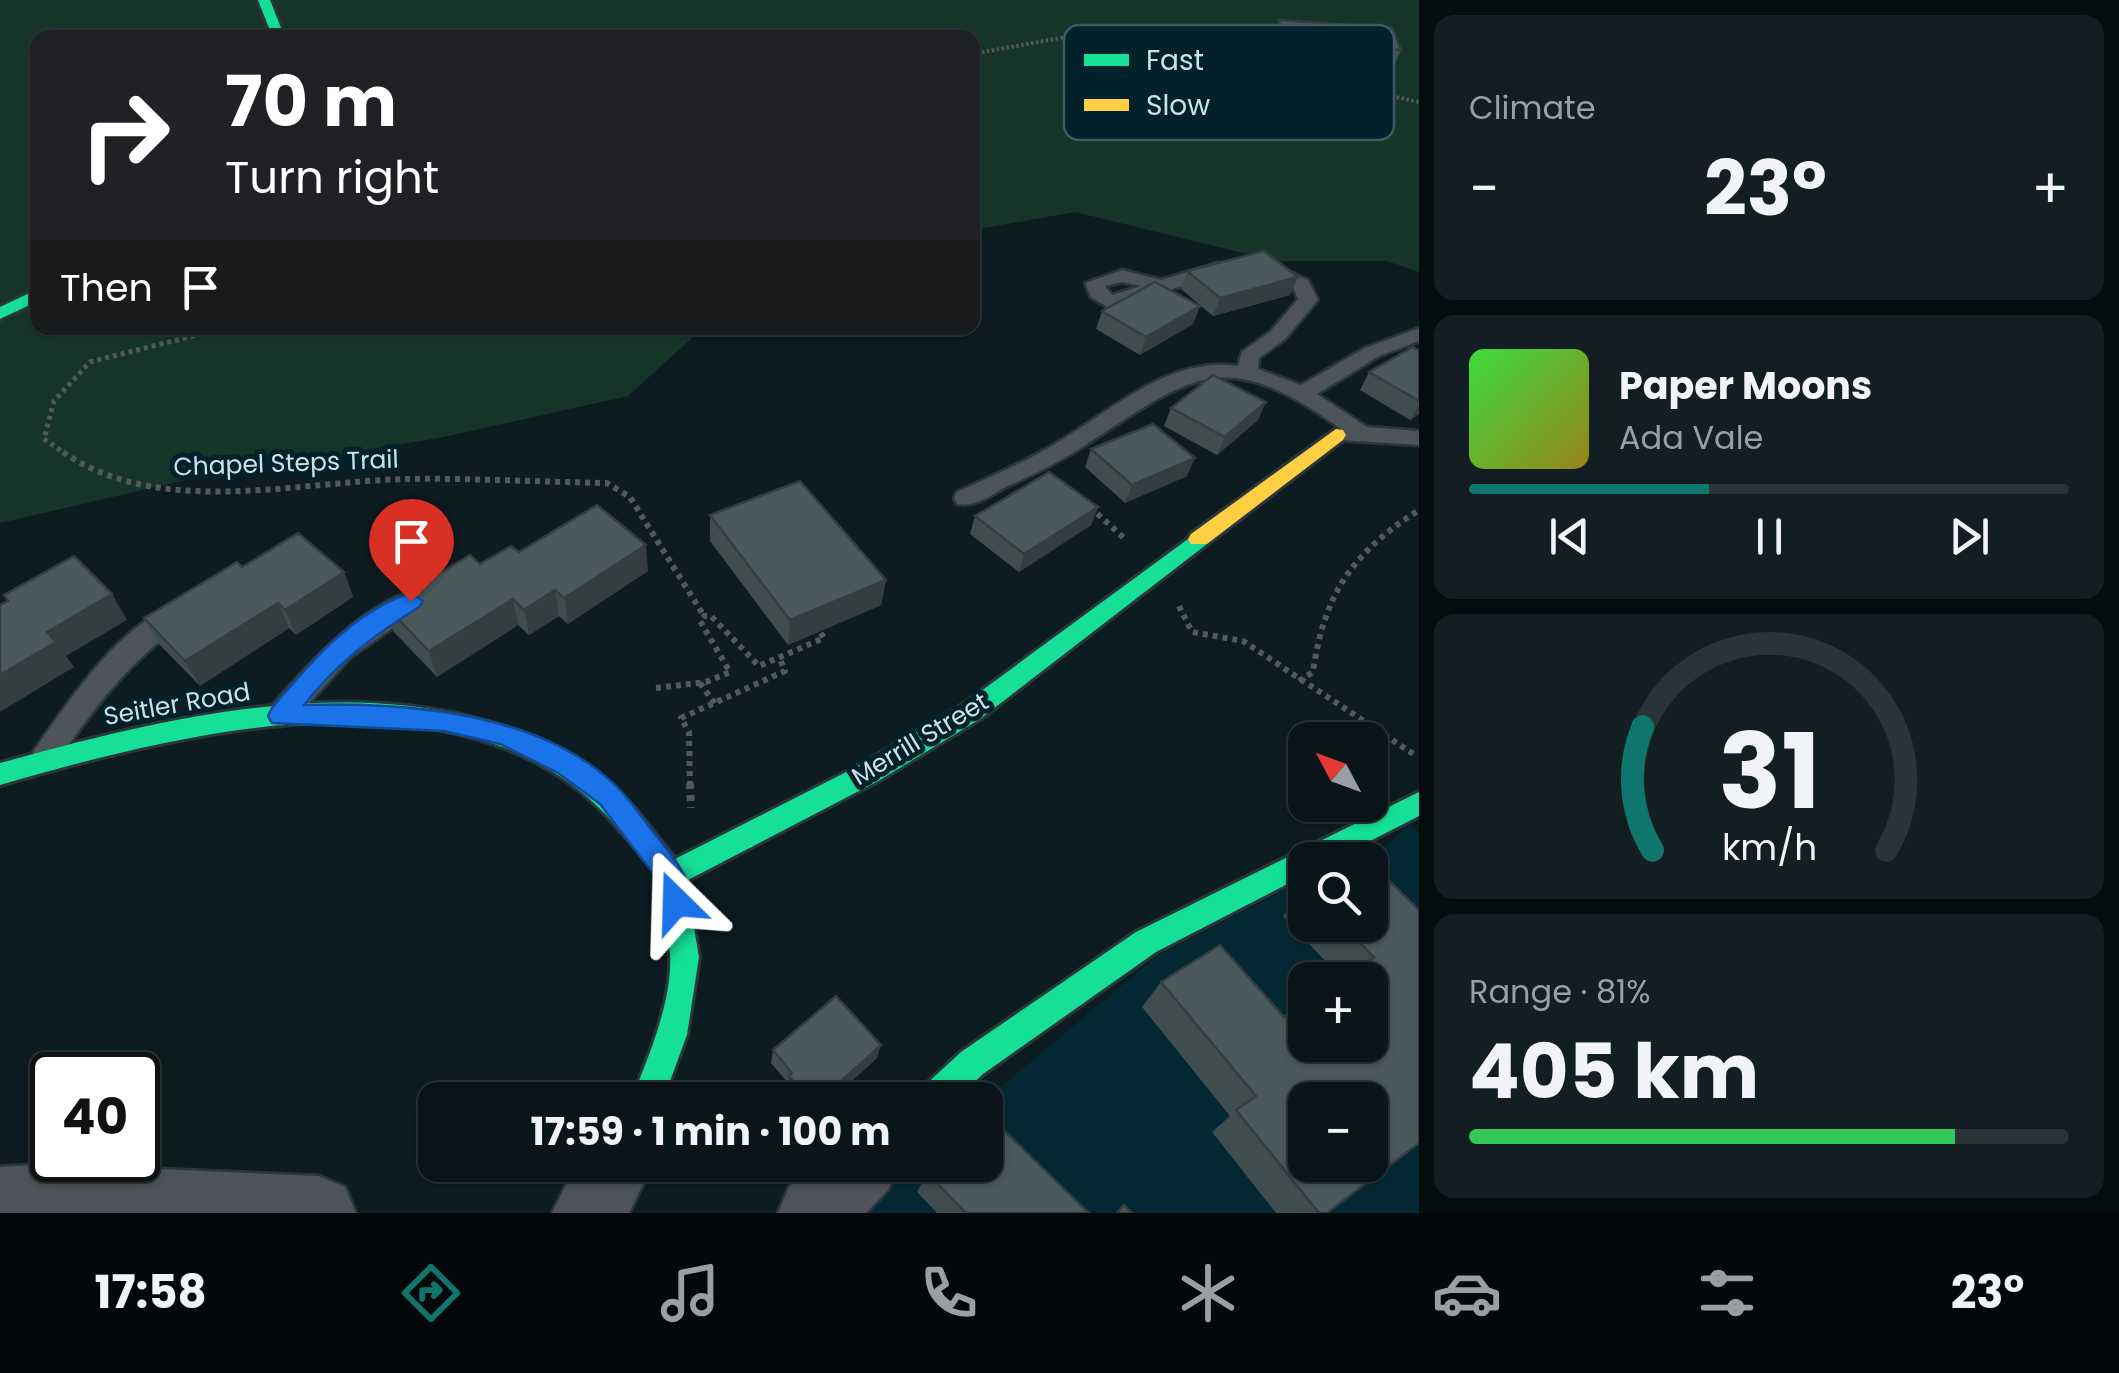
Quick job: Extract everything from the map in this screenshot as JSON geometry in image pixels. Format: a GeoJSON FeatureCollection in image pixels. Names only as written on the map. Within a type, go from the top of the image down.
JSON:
{"type":"FeatureCollection","features":[{"type":"Feature","properties":{"kind":"street"},"geometry":{"type":"LineString","coordinates":[[264,0],[276,30]]}},
{"type":"Feature","properties":{"kind":"street"},"geometry":{"type":"LineString","coordinates":[[0,314],[30,298]]}},
{"type":"Feature","properties":{"kind":"street","name":"Merrill Street"},"geometry":{"type":"LineString","coordinates":[[682,870],[871,772],[972,712],[1336,436]]}},
{"type":"Feature","properties":{"kind":"street","name":"Seitler Road"},"geometry":{"type":"LineString","coordinates":[[0,774],[44,759],[199,726],[281,716],[350,714],[444,721],[505,735],[567,765],[609,796],[682,870]]}},
{"type":"Feature","properties":{"kind":"street"},"geometry":{"type":"LineString","coordinates":[[951,1082],[972,1062],[1146,942],[1419,802]]}},
{"type":"Feature","properties":{"kind":"street"},"geometry":{"type":"LineString","coordinates":[[654,1082],[672,1035],[685,957],[682,870]]}},
{"type":"Feature","properties":{"kind":"street"},"geometry":{"type":"LineString","coordinates":[[590,1213],[607,1182]]}},
{"type":"Feature","properties":{"kind":"street"},"geometry":{"type":"LineString","coordinates":[[815,1213],[846,1182]]}},
{"type":"Feature","properties":{"kind":"street"},"geometry":{"type":"LineString","coordinates":[[0,1204],[45,1202],[319,1213]]}},
{"type":"Feature","properties":{"kind":"lane"},"geometry":{"type":"LineString","coordinates":[[1158,285],[1242,262],[1278,270],[1301,284],[1308,300],[1278,335],[1249,356],[1248,372]]}},
{"type":"Feature","properties":{"kind":"lane"},"geometry":{"type":"LineString","coordinates":[[1303,393],[1372,352],[1419,334]]}},
{"type":"Feature","properties":{"kind":"lane"},"geometry":{"type":"LineString","coordinates":[[966,498],[1035,464],[1182,376],[1228,368],[1266,374],[1303,393],[1362,434]]}},
{"type":"Feature","properties":{"kind":"lane"},"geometry":{"type":"LineString","coordinates":[[1336,436],[1419,438]]}},
{"type":"Feature","properties":{"kind":"lane"},"geometry":{"type":"LineString","coordinates":[[281,716],[318,670],[362,630],[436,586]]}},
{"type":"Feature","properties":{"kind":"lane"},"geometry":{"type":"LineString","coordinates":[[44,759],[107,672],[156,627],[188,608]]}},
{"type":"Feature","properties":{"kind":"path"},"geometry":{"type":"LineString","coordinates":[[980,53],[1064,37]]}},
{"type":"Feature","properties":{"kind":"path"},"geometry":{"type":"LineString","coordinates":[[1394,97],[1419,102]]}},
{"type":"Feature","properties":{"kind":"path","name":"Chapel Steps Trail"},"geometry":{"type":"LineString","coordinates":[[206,335],[119,352],[90,362],[54,401],[44,439],[90,471],[144,486],[238,490],[406,479],[607,482],[630,497],[704,616]]}},
{"type":"Feature","properties":{"kind":"path"},"geometry":{"type":"LineString","coordinates":[[1035,464],[1132,546]]}},
{"type":"Feature","properties":{"kind":"path"},"geometry":{"type":"LineString","coordinates":[[1299,681],[1312,672],[1326,610],[1348,576],[1378,541],[1419,510]]}},
{"type":"Feature","properties":{"kind":"path"},"geometry":{"type":"LineString","coordinates":[[1176,600],[1192,632],[1243,641],[1419,760]]}},
{"type":"Feature","properties":{"kind":"path"},"geometry":{"type":"LineString","coordinates":[[656,688],[700,683],[730,672],[700,621],[704,616],[712,616],[758,666],[824,638],[820,632]]}},
{"type":"Feature","properties":{"kind":"path"},"geometry":{"type":"LineString","coordinates":[[682,870],[690,732],[681,718],[786,671],[779,657]]}},
{"type":"Feature","properties":{"kind":"path"},"geometry":{"type":"LineString","coordinates":[[700,683],[715,704]]}},
{"type":"Feature","properties":{"kind":"shaded area"},"geometry":{"type":"Polygon","coordinates":[[[1410,824],[1419,834],[1419,1213],[864,1213],[892,1182],[1003,1182],[1003,1085],[1157,956],[1288,888],[1288,942],[1388,942],[1388,844],[1410,824]]]}},
{"type":"Feature","properties":{"kind":"green space"},"geometry":{"type":"Polygon","coordinates":[[[0,0],[1419,0],[1419,272],[1387,261],[1276,261],[1075,212],[980,229],[980,30],[30,30],[30,335],[695,335],[628,396],[439,438],[199,477],[0,523],[0,0]]]}},
{"type":"Feature","properties":{"kind":"building"},"geometry":{"type":"Polygon","coordinates":[[[1279,20],[1350,25],[1280,25],[1279,20]]]}},
{"type":"Feature","properties":{"kind":"building"},"geometry":{"type":"Polygon","coordinates":[[[1264,251],[1298,277],[1220,298],[1187,271],[1264,251]]]}},
{"type":"Feature","properties":{"kind":"building"},"geometry":{"type":"Polygon","coordinates":[[[1155,282],[1200,306],[1146,337],[1102,311],[1155,282]]]}},
{"type":"Feature","properties":{"kind":"building"},"geometry":{"type":"Polygon","coordinates":[[[1413,347],[1419,351],[1419,401],[1369,372],[1413,347]]]}},
{"type":"Feature","properties":{"kind":"building"},"geometry":{"type":"Polygon","coordinates":[[[1213,375],[1266,402],[1225,437],[1171,408],[1213,375]]]}},
{"type":"Feature","properties":{"kind":"building"},"geometry":{"type":"Polygon","coordinates":[[[1153,424],[1195,458],[1132,485],[1091,449],[1153,424]]]}},
{"type":"Feature","properties":{"kind":"building"},"geometry":{"type":"Polygon","coordinates":[[[1049,472],[1098,507],[1024,554],[975,516],[1049,472]]]}},
{"type":"Feature","properties":{"kind":"building"},"geometry":{"type":"Polygon","coordinates":[[[800,481],[886,580],[790,620],[710,515],[800,481]]]}},
{"type":"Feature","properties":{"kind":"building"},"geometry":{"type":"Polygon","coordinates":[[[597,505],[646,545],[564,598],[555,590],[524,610],[513,599],[429,651],[385,605],[470,555],[480,564],[511,546],[519,552],[597,505]]]}},
{"type":"Feature","properties":{"kind":"building"},"geometry":{"type":"Polygon","coordinates":[[[298,533],[344,572],[285,610],[278,603],[185,661],[144,618],[237,562],[242,567],[298,533]]]}},
{"type":"Feature","properties":{"kind":"building"},"geometry":{"type":"Polygon","coordinates":[[[74,556],[112,594],[47,632],[56,642],[0,675],[0,605],[8,601],[4,595],[74,556]]]}},
{"type":"Feature","properties":{"kind":"building"},"geometry":{"type":"Polygon","coordinates":[[[1388,880],[1419,910],[1419,1143],[1388,1167],[1388,1082],[1288,1082],[1288,1175],[1236,1110],[1256,1096],[1161,982],[1220,945],[1284,1017],[1288,1014],[1288,1062],[1388,1062],[1388,962],[1367,962],[1374,957],[1359,942],[1388,942],[1388,880]]]}},
{"type":"Feature","properties":{"kind":"building"},"geometry":{"type":"Polygon","coordinates":[[[836,996],[881,1045],[840,1082],[794,1082],[789,1076],[792,1073],[773,1050],[836,996]]]}},
{"type":"Feature","properties":{"kind":"building"},"geometry":{"type":"Polygon","coordinates":[[[1003,1129],[1089,1213],[966,1213],[936,1182],[1003,1182],[1003,1129]]]}},
{"type":"Feature","properties":{"kind":"building"},"geometry":{"type":"Polygon","coordinates":[[[1294,1182],[1368,1182],[1327,1213],[1319,1213],[1294,1182]]]}},
{"type":"Feature","properties":{"kind":"traffic: fast"},"geometry":{"type":"LineString","coordinates":[[264,0],[276,30]]}},
{"type":"Feature","properties":{"kind":"traffic: fast"},"geometry":{"type":"LineString","coordinates":[[0,314],[30,298]]}},
{"type":"Feature","properties":{"kind":"traffic: fast"},"geometry":{"type":"LineString","coordinates":[[654,1082],[672,1035],[685,957],[671,875],[871,772],[971,712],[1199,539]]}},
{"type":"Feature","properties":{"kind":"traffic: fast"},"geometry":{"type":"LineString","coordinates":[[0,774],[137,738],[213,724],[290,715],[367,713],[441,720],[510,738],[572,769],[613,804],[671,875]]}},
{"type":"Feature","properties":{"kind":"traffic: fast"},"geometry":{"type":"LineString","coordinates":[[951,1082],[972,1063],[1146,942],[1419,803]]}},
{"type":"Feature","properties":{"kind":"traffic: slow"},"geometry":{"type":"LineString","coordinates":[[1199,539],[1336,435]]}},
{"type":"Feature","properties":{"kind":"route"},"geometry":{"type":"LineString","coordinates":[[411,601],[362,630],[318,670],[281,716],[350,714],[444,721],[505,735],[567,765],[609,796],[671,875],[676,902]]}}]}
